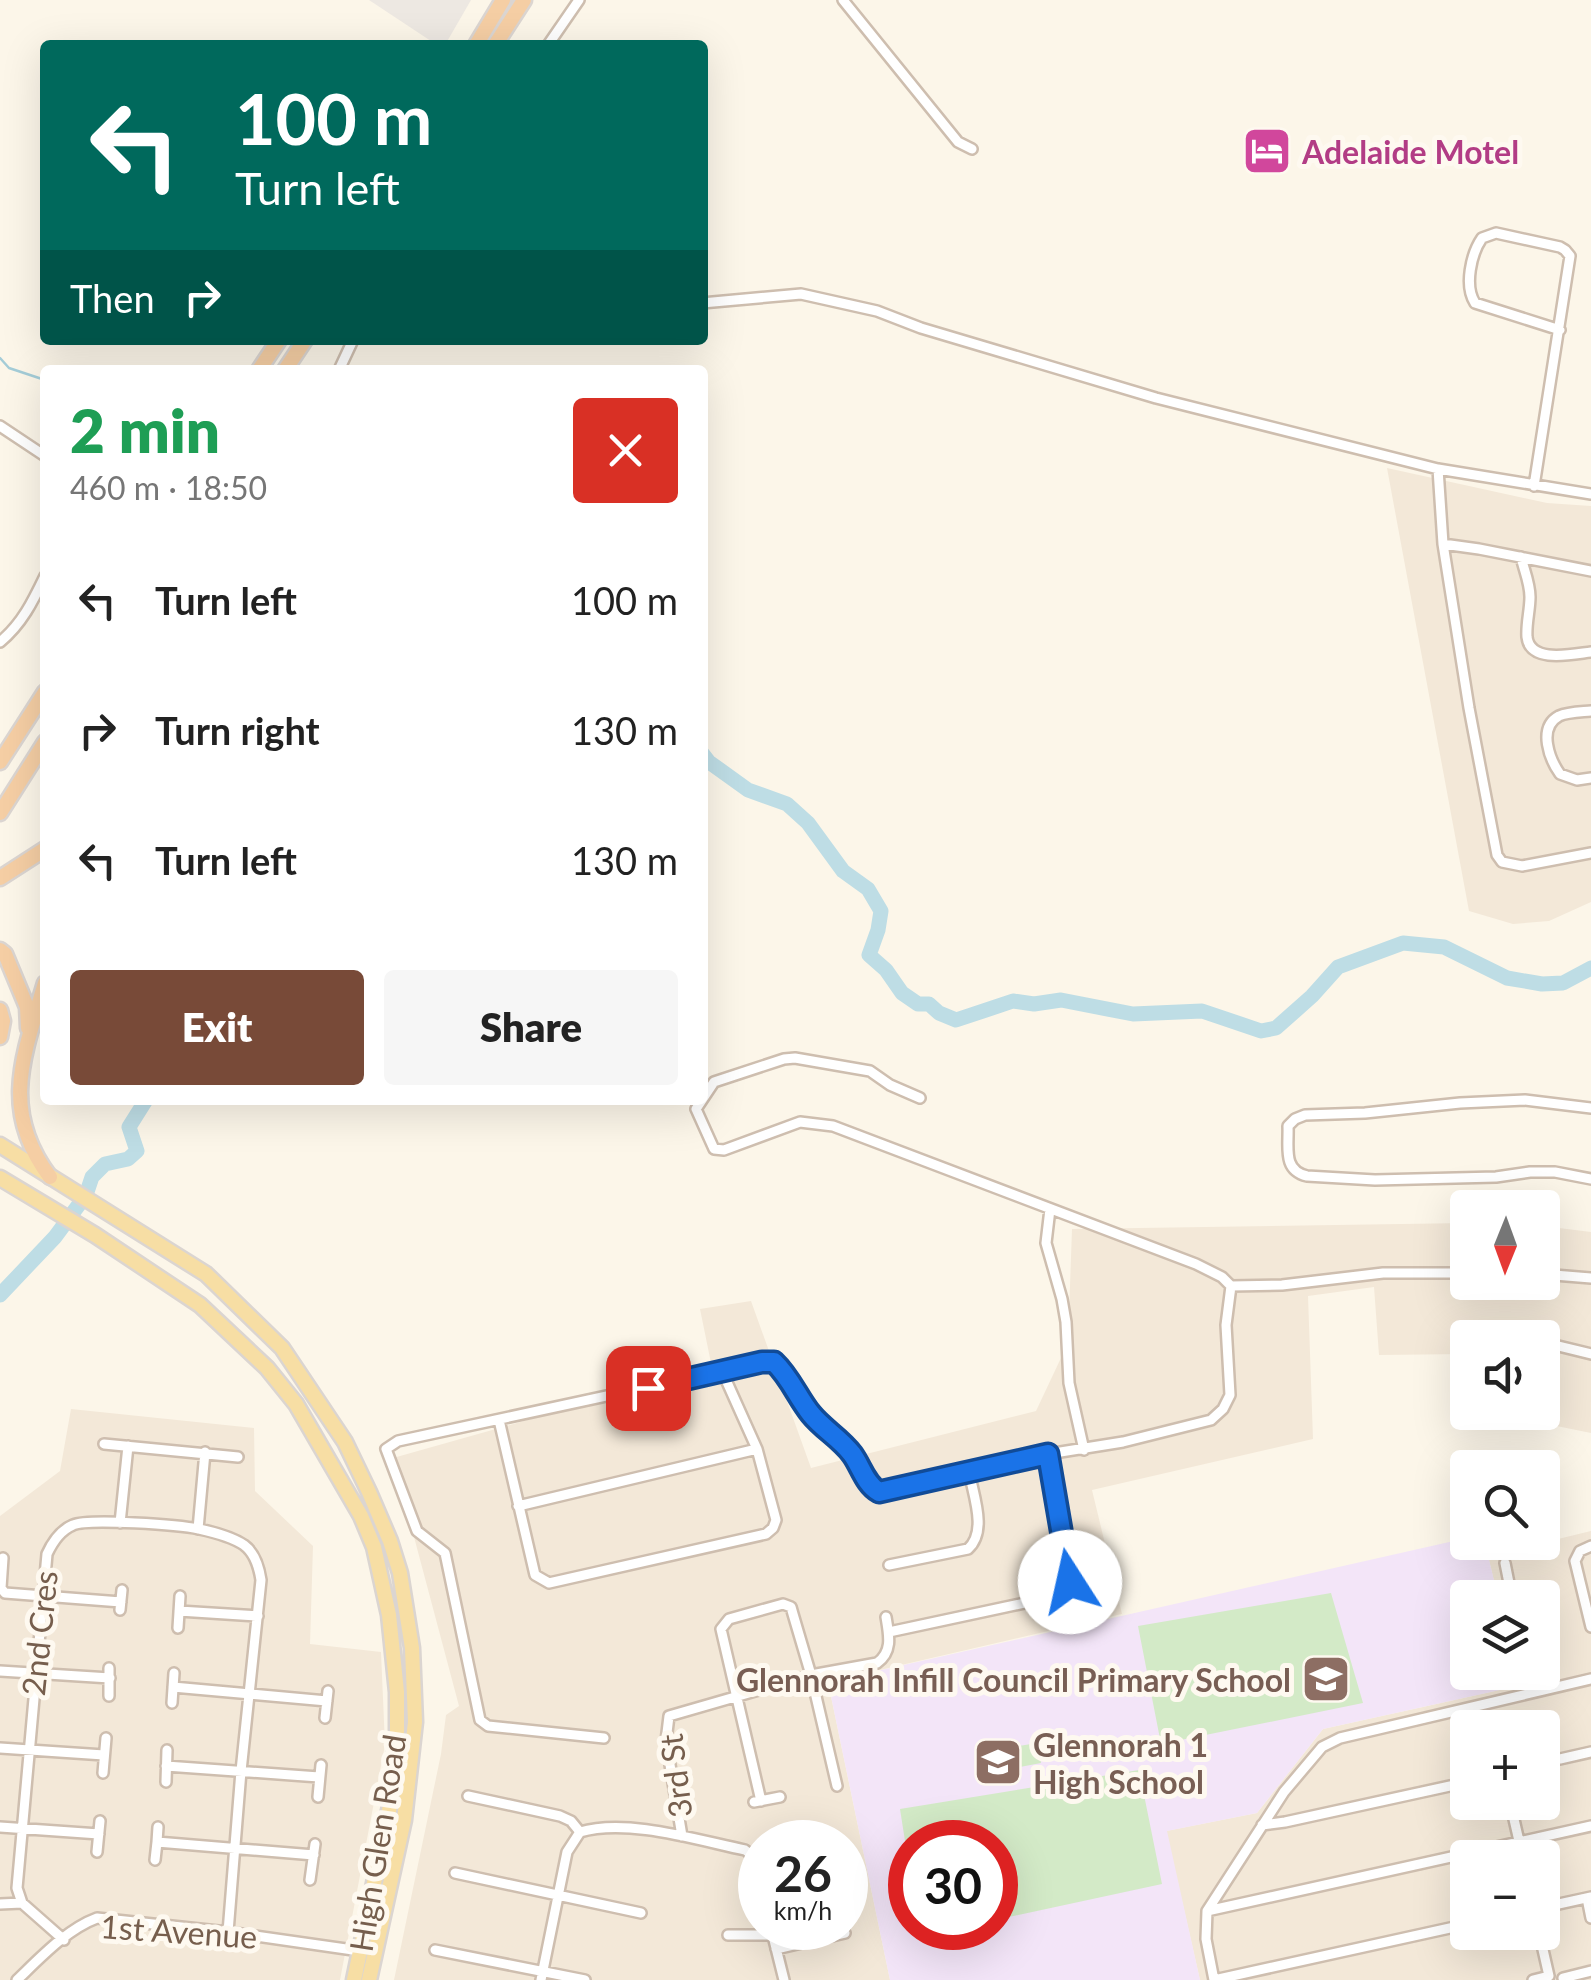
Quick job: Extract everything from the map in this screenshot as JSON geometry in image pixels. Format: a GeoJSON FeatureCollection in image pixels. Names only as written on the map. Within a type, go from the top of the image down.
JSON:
{"type":"FeatureCollection","features":[{"type":"Feature","properties":{"kind":"highway"},"geometry":{"type":"LineString","coordinates":[[479,40],[503,0]]}},
{"type":"Feature","properties":{"kind":"highway"},"geometry":{"type":"LineString","coordinates":[[499,40],[524,0]]}},
{"type":"Feature","properties":{"kind":"highway"},"geometry":{"type":"LineString","coordinates":[[2,757],[40,700]]}},
{"type":"Feature","properties":{"kind":"highway"},"geometry":{"type":"LineString","coordinates":[[0,812],[40,750]]}},
{"type":"Feature","properties":{"kind":"highway"},"geometry":{"type":"LineString","coordinates":[[0,878],[40,853]]}},
{"type":"Feature","properties":{"kind":"highway"},"geometry":{"type":"LineString","coordinates":[[0,950],[27,1007],[29,1036]]}},
{"type":"Feature","properties":{"kind":"highway"},"geometry":{"type":"LineString","coordinates":[[40,1000],[18,1084],[19,1111],[34,1156],[50,1177]]}},
{"type":"Feature","properties":{"kind":"highway"},"geometry":{"type":"LineString","coordinates":[[0,1010],[0,1037]]}},
{"type":"Feature","properties":{"kind":"main road","name":"High Glen Road"},"geometry":{"type":"LineString","coordinates":[[0,1145],[206,1274],[282,1348],[345,1442],[390,1541],[407,1607],[415,1722],[404,1820],[369,1980]]}},
{"type":"Feature","properties":{"kind":"main road","name":"High Glen Road"},"geometry":{"type":"LineString","coordinates":[[0,1178],[200,1305],[268,1368],[296,1404],[361,1516],[374,1548],[389,1615],[398,1731],[391,1801],[354,1980]]}},
{"type":"Feature","properties":{"kind":"street"},"geometry":{"type":"LineString","coordinates":[[552,40],[580,0]]}},
{"type":"Feature","properties":{"kind":"street"},"geometry":{"type":"LineString","coordinates":[[843,0],[958,142],[972,148]]}},
{"type":"Feature","properties":{"kind":"street"},"geometry":{"type":"LineString","coordinates":[[1534,486],[1560,330],[1570,256],[1566,250],[1496,233],[1482,238],[1474,254],[1468,290],[1474,303],[1560,330]]}},
{"type":"Feature","properties":{"kind":"street"},"geometry":{"type":"LineString","coordinates":[[708,302],[801,294],[877,311],[938,334],[1118,387],[1438,469],[1591,494]]}},
{"type":"Feature","properties":{"kind":"street"},"geometry":{"type":"LineString","coordinates":[[0,426],[40,453]]}},
{"type":"Feature","properties":{"kind":"street"},"geometry":{"type":"LineString","coordinates":[[1438,469],[1443,544],[1497,856],[1502,862],[1522,866],[1591,853]]}},
{"type":"Feature","properties":{"kind":"street"},"geometry":{"type":"LineString","coordinates":[[1443,544],[1591,571]]}},
{"type":"Feature","properties":{"kind":"street"},"geometry":{"type":"LineString","coordinates":[[1520,557],[1530,596],[1528,638],[1534,652],[1591,652]]}},
{"type":"Feature","properties":{"kind":"street"},"geometry":{"type":"LineString","coordinates":[[0,642],[14,631],[40,587]]}},
{"type":"Feature","properties":{"kind":"street"},"geometry":{"type":"LineString","coordinates":[[1591,711],[1558,717],[1547,734],[1548,749],[1560,774],[1577,780],[1591,778]]}},
{"type":"Feature","properties":{"kind":"street"},"geometry":{"type":"LineString","coordinates":[[708,1091],[714,1082],[795,1058],[870,1071],[920,1098]]}},
{"type":"Feature","properties":{"kind":"street"},"geometry":{"type":"LineString","coordinates":[[1591,1108],[1525,1100],[1460,1102],[1305,1115],[1288,1126],[1292,1170],[1307,1176],[1375,1180],[1555,1172],[1591,1179]]}},
{"type":"Feature","properties":{"kind":"street"},"geometry":{"type":"LineString","coordinates":[[699,1105],[696,1110],[714,1149],[724,1150],[800,1122],[833,1126],[1196,1264],[1231,1286],[1282,1285],[1384,1272],[1450,1273]]}},
{"type":"Feature","properties":{"kind":"street"},"geometry":{"type":"LineString","coordinates":[[1050,1209],[1046,1243],[1062,1299],[1069,1383],[1084,1450]]}},
{"type":"Feature","properties":{"kind":"street"},"geometry":{"type":"LineString","coordinates":[[1560,1275],[1591,1278]]}},
{"type":"Feature","properties":{"kind":"street"},"geometry":{"type":"LineString","coordinates":[[604,1738],[488,1726],[480,1720],[444,1553],[417,1532],[386,1449],[398,1442],[774,1362],[813,1417],[843,1443],[860,1465],[869,1485],[874,1490],[886,1491],[1210,1420],[1224,1409],[1230,1395],[1226,1325],[1231,1286]]}},
{"type":"Feature","properties":{"kind":"street"},"geometry":{"type":"LineString","coordinates":[[1560,1346],[1591,1354]]}},
{"type":"Feature","properties":{"kind":"street"},"geometry":{"type":"LineString","coordinates":[[499,1420],[535,1575],[549,1583],[766,1534],[773,1528],[776,1520],[757,1449],[722,1371]]}},
{"type":"Feature","properties":{"kind":"street"},"geometry":{"type":"LineString","coordinates":[[104,1444],[238,1457]]}},
{"type":"Feature","properties":{"kind":"street"},"geometry":{"type":"LineString","coordinates":[[120,1523],[128,1446]]}},
{"type":"Feature","properties":{"kind":"street"},"geometry":{"type":"LineString","coordinates":[[518,1506],[757,1449]]}},
{"type":"Feature","properties":{"kind":"street"},"geometry":{"type":"LineString","coordinates":[[198,1529],[204,1452]]}},
{"type":"Feature","properties":{"kind":"street"},"geometry":{"type":"LineString","coordinates":[[889,1632],[1067,1594],[1070,1582],[1048,1454]]}},
{"type":"Feature","properties":{"kind":"street"},"geometry":{"type":"LineString","coordinates":[[889,1566],[968,1549],[976,1542],[980,1531],[969,1471]]}},
{"type":"Feature","properties":{"kind":"street","name":"2nd Cres"},"geometry":{"type":"LineString","coordinates":[[22,1903],[16,1888],[51,1544],[79,1523],[198,1529],[247,1547],[258,1564],[261,1580],[228,1932]]}},
{"type":"Feature","properties":{"kind":"street"},"geometry":{"type":"LineString","coordinates":[[1591,1546],[1580,1552],[1575,1561],[1591,1628]]}},
{"type":"Feature","properties":{"kind":"street"},"geometry":{"type":"LineString","coordinates":[[3,1558],[2,1591],[121,1601]]}},
{"type":"Feature","properties":{"kind":"street"},"geometry":{"type":"LineString","coordinates":[[1505,1563],[1508,1580]]}},
{"type":"Feature","properties":{"kind":"street"},"geometry":{"type":"LineString","coordinates":[[178,1628],[180,1596]]}},
{"type":"Feature","properties":{"kind":"street"},"geometry":{"type":"LineString","coordinates":[[780,1797],[757,1802],[722,1629],[729,1618],[783,1604],[791,1607],[837,1786]]}},
{"type":"Feature","properties":{"kind":"street"},"geometry":{"type":"LineString","coordinates":[[179,1611],[258,1616]]}},
{"type":"Feature","properties":{"kind":"street"},"geometry":{"type":"LineString","coordinates":[[736,1697],[811,1675],[876,1663],[885,1657],[888,1647],[886,1618]]}},
{"type":"Feature","properties":{"kind":"street"},"geometry":{"type":"LineString","coordinates":[[0,1671],[110,1673],[108,1696]]}},
{"type":"Feature","properties":{"kind":"street"},"geometry":{"type":"LineString","coordinates":[[172,1703],[174,1674]]}},
{"type":"Feature","properties":{"kind":"street"},"geometry":{"type":"LineString","coordinates":[[1450,1928],[1214,1980],[1206,1940],[1206,1911],[1284,1792],[1330,1742],[1591,1679]]}},
{"type":"Feature","properties":{"kind":"street"},"geometry":{"type":"LineString","coordinates":[[173,1687],[327,1696],[325,1718]]}},
{"type":"Feature","properties":{"kind":"street","name":"3rd St"},"geometry":{"type":"LineString","coordinates":[[682,1836],[666,1740],[668,1716],[736,1697]]}},
{"type":"Feature","properties":{"kind":"street"},"geometry":{"type":"LineString","coordinates":[[103,1773],[106,1738]]}},
{"type":"Feature","properties":{"kind":"street"},"geometry":{"type":"LineString","coordinates":[[0,1748],[104,1755]]}},
{"type":"Feature","properties":{"kind":"street"},"geometry":{"type":"LineString","coordinates":[[166,1782],[167,1750]]}},
{"type":"Feature","properties":{"kind":"street"},"geometry":{"type":"LineString","coordinates":[[1560,1759],[1591,1752]]}},
{"type":"Feature","properties":{"kind":"street"},"geometry":{"type":"LineString","coordinates":[[166,1766],[320,1771],[318,1797]]}},
{"type":"Feature","properties":{"kind":"street"},"geometry":{"type":"LineString","coordinates":[[1262,1825],[1450,1786]]}},
{"type":"Feature","properties":{"kind":"street"},"geometry":{"type":"LineString","coordinates":[[468,1796],[560,1816],[580,1832]]}},
{"type":"Feature","properties":{"kind":"street"},"geometry":{"type":"LineString","coordinates":[[97,1852],[100,1821]]}},
{"type":"Feature","properties":{"kind":"street"},"geometry":{"type":"LineString","coordinates":[[542,1976],[567,1852],[580,1832],[610,1826],[738,1848]]}},
{"type":"Feature","properties":{"kind":"street"},"geometry":{"type":"LineString","coordinates":[[1528,1840],[1591,1826]]}},
{"type":"Feature","properties":{"kind":"street"},"geometry":{"type":"LineString","coordinates":[[0,1827],[99,1834]]}},
{"type":"Feature","properties":{"kind":"street"},"geometry":{"type":"LineString","coordinates":[[154,1860],[158,1827]]}},
{"type":"Feature","properties":{"kind":"street"},"geometry":{"type":"LineString","coordinates":[[156,1842],[314,1850],[310,1880]]}},
{"type":"Feature","properties":{"kind":"street"},"geometry":{"type":"LineString","coordinates":[[1206,1911],[1450,1856]]}},
{"type":"Feature","properties":{"kind":"street"},"geometry":{"type":"LineString","coordinates":[[454,1873],[642,1913]]}},
{"type":"Feature","properties":{"kind":"street"},"geometry":{"type":"LineString","coordinates":[[1560,1904],[1589,1898],[1591,1918]]}},
{"type":"Feature","properties":{"kind":"street"},"geometry":{"type":"LineString","coordinates":[[0,1904],[22,1903],[64,1940]]}},
{"type":"Feature","properties":{"kind":"street","name":"1st Avenue"},"geometry":{"type":"LineString","coordinates":[[17,1980],[86,1922],[97,1918],[360,1950]]}},
{"type":"Feature","properties":{"kind":"street"},"geometry":{"type":"LineString","coordinates":[[728,1935],[738,1934]]}},
{"type":"Feature","properties":{"kind":"street"},"geometry":{"type":"LineString","coordinates":[[435,1950],[542,1976],[585,1980]]}},
{"type":"Feature","properties":{"kind":"street"},"geometry":{"type":"LineString","coordinates":[[776,1950],[784,1980]]}},
{"type":"Feature","properties":{"kind":"street"},"geometry":{"type":"LineString","coordinates":[[1544,1950],[1550,1976]]}},
{"type":"Feature","properties":{"kind":"street"},"geometry":{"type":"LineString","coordinates":[[1533,1980],[1550,1976],[1563,1979],[1591,1971]]}},
{"type":"Feature","properties":{"kind":"street"},"geometry":{"type":"LineString","coordinates":[[1587,1980],[1591,1971]]}},
{"type":"Feature","properties":{"kind":"shaded area"},"geometry":{"type":"Polygon","coordinates":[[[369,0],[471,0],[448,40],[429,40],[369,0]]]}},
{"type":"Feature","properties":{"kind":"shaded area"},"geometry":{"type":"Polygon","coordinates":[[[1387,468],[1547,503],[1591,506],[1591,902],[1549,921],[1513,924],[1469,911],[1387,468]]]}},
{"type":"Feature","properties":{"kind":"shaded area"},"geometry":{"type":"Polygon","coordinates":[[[1450,1223],[1450,1300],[1560,1300],[1560,1228],[1591,1232],[1591,1433],[1560,1427],[1560,1320],[1450,1320],[1450,1354],[1379,1355],[1374,1287],[1308,1296],[1313,1439],[1092,1490],[1122,1614],[828,1682],[857,1820],[738,1820],[738,1950],[868,1950],[868,1874],[890,1980],[394,1980],[446,1715],[459,1706],[393,1458],[712,1368],[700,1309],[751,1301],[811,1468],[1036,1411],[1068,1343],[1072,1229],[1450,1223]]]}},
{"type":"Feature","properties":{"kind":"shaded area"},"geometry":{"type":"Polygon","coordinates":[[[71,1409],[254,1428],[255,1491],[313,1546],[310,1644],[381,1652],[385,1745],[340,1980],[0,1980],[0,1516],[60,1471],[71,1409]]]}},
{"type":"Feature","properties":{"kind":"shaded area"},"geometry":{"type":"Polygon","coordinates":[[[1591,1531],[1591,1980],[1200,1980],[1166,1831],[1257,1813],[1323,1729],[1500,1690],[1560,1690],[1560,1580],[1494,1580],[1489,1560],[1560,1560],[1560,1539],[1591,1531]]]}},
{"type":"Feature","properties":{"kind":"shaded area"},"geometry":{"type":"Polygon","coordinates":[[[1450,1542],[1450,1560],[1489,1560],[1494,1580],[1450,1580],[1450,1690],[1500,1690],[1323,1729],[1257,1813],[1167,1831],[1200,1980],[890,1980],[868,1874],[868,1820],[857,1820],[828,1682],[1450,1542]]]}},
{"type":"Feature","properties":{"kind":"green space"},"geometry":{"type":"Polygon","coordinates":[[[1331,1593],[1363,1703],[1161,1744],[1138,1626],[1331,1593]]]}},
{"type":"Feature","properties":{"kind":"green space"},"geometry":{"type":"Polygon","coordinates":[[[1037,1743],[1041,1763],[999,1771],[995,1750],[1037,1743]]]}},
{"type":"Feature","properties":{"kind":"green space"},"geometry":{"type":"Polygon","coordinates":[[[1139,1770],[1162,1884],[1018,1915],[1018,1820],[902,1820],[900,1809],[1139,1770]]]}},
{"type":"Feature","properties":{"kind":"waterway"},"geometry":{"type":"LineString","coordinates":[[0,358],[9,368],[40,378]]}},
{"type":"Feature","properties":{"kind":"waterway"},"geometry":{"type":"LineString","coordinates":[[708,761],[748,790],[787,804],[808,823],[843,871],[868,889],[881,911],[869,955],[886,970],[902,993],[956,1020],[1013,1001],[1034,1004],[1061,1000],[1133,1014],[1202,1011],[1261,1031],[1276,1028],[1338,967],[1403,943],[1444,947],[1507,978],[1542,984],[1563,983],[1591,968]]}},
{"type":"Feature","properties":{"kind":"waterway"},"geometry":{"type":"LineString","coordinates":[[0,1295],[55,1237],[86,1195],[92,1177],[105,1164],[128,1159],[137,1151],[129,1127],[143,1105]]}},
{"type":"Feature","properties":{"kind":"place","name":"Adelaide Motel"},"geometry":{"type":"Point","coordinates":[1267,151]}},
{"type":"Feature","properties":{"kind":"place","name":"Glennorah Infill Council Primary School"},"geometry":{"type":"Point","coordinates":[1326,1679]}},
{"type":"Feature","properties":{"kind":"place","name":"Glennorah 1 High School"},"geometry":{"type":"Point","coordinates":[998,1762]}},
{"type":"Feature","properties":{"kind":"route"},"geometry":{"type":"LineString","coordinates":[[648,1388],[774,1362],[813,1417],[843,1443],[869,1485],[879,1492],[1048,1454],[1070,1582]]}}]}
